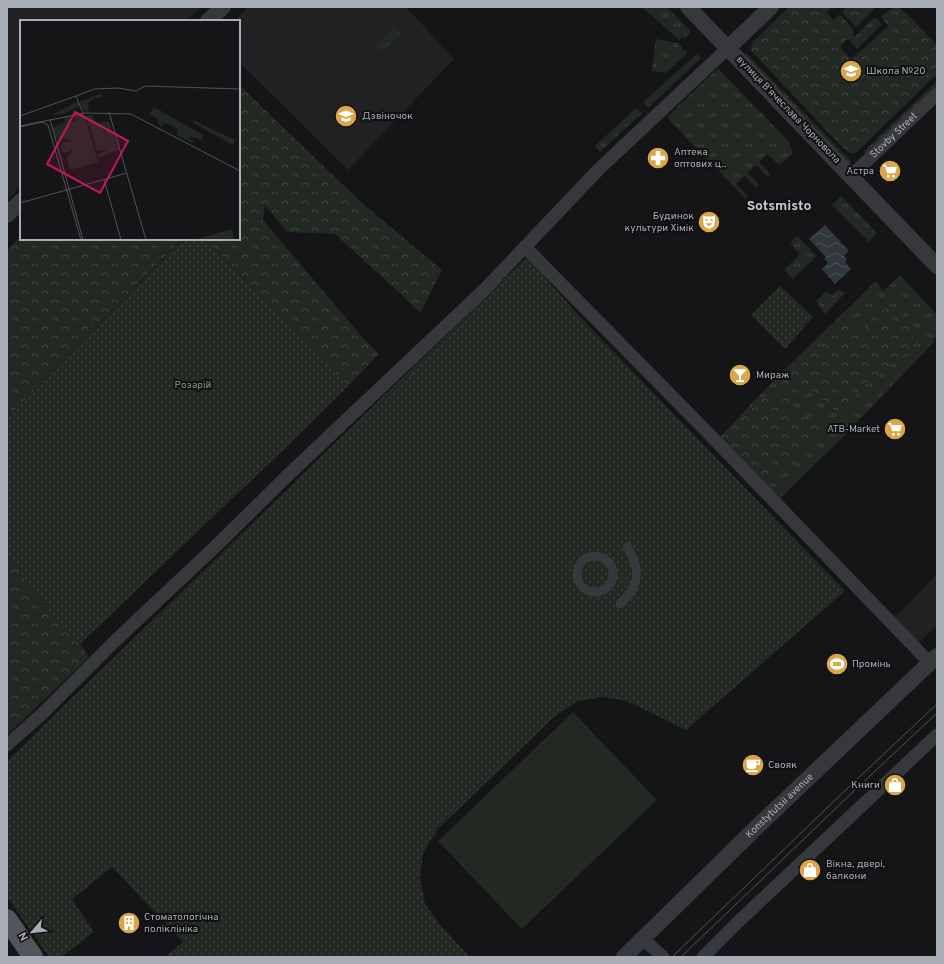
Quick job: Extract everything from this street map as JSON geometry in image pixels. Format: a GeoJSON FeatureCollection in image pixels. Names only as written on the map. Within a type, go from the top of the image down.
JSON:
{"type":"FeatureCollection","features":[{"type":"Feature","properties":{"kind":"main road"},"geometry":{"type":"LineString","coordinates":[[7,919],[33,957]]}},
{"type":"Feature","properties":{"kind":"street"},"geometry":{"type":"LineString","coordinates":[[209,20],[223,7]]}},
{"type":"Feature","properties":{"kind":"street","name":"вулиця Вʼячеслава Чорновола"},"geometry":{"type":"LineString","coordinates":[[688,7],[937,266]]}},
{"type":"Feature","properties":{"kind":"street"},"geometry":{"type":"LineString","coordinates":[[7,746],[288,475],[485,289],[599,169],[771,7]]}},
{"type":"Feature","properties":{"kind":"street","name":"Stovby Street"},"geometry":{"type":"LineString","coordinates":[[851,176],[937,94]]}},
{"type":"Feature","properties":{"kind":"street"},"geometry":{"type":"LineString","coordinates":[[7,214],[20,202]]}},
{"type":"Feature","properties":{"kind":"street"},"geometry":{"type":"LineString","coordinates":[[524,247],[934,659]]}},
{"type":"Feature","properties":{"kind":"street"},"geometry":{"type":"LineString","coordinates":[[620,604],[633,588],[636,579],[634,560],[627,547]]}},
{"type":"Feature","properties":{"kind":"street","name":"Konstytutsii avenue"},"geometry":{"type":"LineString","coordinates":[[624,957],[760,824],[934,659]]}},
{"type":"Feature","properties":{"kind":"street"},"geometry":{"type":"LineString","coordinates":[[703,957],[738,922],[937,735]]}},
{"type":"Feature","properties":{"kind":"street"},"geometry":{"type":"LineString","coordinates":[[643,939],[663,957]]}},
{"type":"Feature","properties":{"kind":"shaded area"},"geometry":{"type":"Polygon","coordinates":[[[7,7],[201,7],[188,20],[20,20],[20,187],[7,200],[7,7]]]}},
{"type":"Feature","properties":{"kind":"shaded area","name":"Дзвіночок"},"geometry":{"type":"Polygon","coordinates":[[[248,7],[406,7],[454,59],[348,170],[240,63],[240,20],[235,20],[248,7]]]}},
{"type":"Feature","properties":{"kind":"shaded area"},"geometry":{"type":"Polygon","coordinates":[[[937,574],[937,626],[917,644],[893,618],[937,574]]]}},
{"type":"Feature","properties":{"kind":"green space"},"geometry":{"type":"Polygon","coordinates":[[[642,7],[667,7],[691,31],[684,39],[682,37],[679,40],[642,7]]]}},
{"type":"Feature","properties":{"kind":"green space","name":"Школа №20"},"geometry":{"type":"Polygon","coordinates":[[[789,7],[832,7],[827,13],[834,20],[840,14],[852,28],[854,37],[850,41],[847,39],[840,47],[851,59],[888,26],[881,17],[889,10],[899,8],[906,13],[937,45],[937,74],[858,151],[850,153],[845,150],[751,51],[753,42],[789,7]]]}},
{"type":"Feature","properties":{"kind":"green space"},"geometry":{"type":"Polygon","coordinates":[[[847,7],[876,7],[856,27],[842,12],[847,7]]]}},
{"type":"Feature","properties":{"kind":"green space"},"geometry":{"type":"Polygon","coordinates":[[[875,17],[882,24],[857,49],[850,41],[875,17]]]}},
{"type":"Feature","properties":{"kind":"green space"},"geometry":{"type":"Polygon","coordinates":[[[394,27],[400,34],[381,52],[375,46],[394,27]]]}},
{"type":"Feature","properties":{"kind":"green space"},"geometry":{"type":"Polygon","coordinates":[[[656,39],[679,43],[679,46],[682,46],[682,50],[687,51],[687,53],[666,73],[652,71],[656,39]]]}},
{"type":"Feature","properties":{"kind":"green space"},"geometry":{"type":"Polygon","coordinates":[[[697,54],[701,58],[648,108],[643,102],[697,54]]]}},
{"type":"Feature","properties":{"kind":"green space"},"geometry":{"type":"Polygon","coordinates":[[[747,54],[851,161],[850,166],[743,55],[747,54]]]}},
{"type":"Feature","properties":{"kind":"green space"},"geometry":{"type":"Polygon","coordinates":[[[718,68],[789,142],[793,153],[779,165],[767,154],[759,162],[770,174],[768,177],[756,165],[748,173],[759,185],[756,188],[745,176],[736,184],[748,196],[746,199],[667,117],[718,68]]]}},
{"type":"Feature","properties":{"kind":"green space"},"geometry":{"type":"Polygon","coordinates":[[[937,81],[937,86],[866,154],[864,151],[937,81]]]}},
{"type":"Feature","properties":{"kind":"green space"},"geometry":{"type":"Polygon","coordinates":[[[240,86],[361,202],[442,270],[420,313],[335,234],[287,232],[265,205],[263,220],[363,338],[379,354],[348,386],[206,240],[240,240],[240,86]]]}},
{"type":"Feature","properties":{"kind":"green space"},"geometry":{"type":"Polygon","coordinates":[[[636,108],[642,113],[600,152],[595,146],[636,108]]]}},
{"type":"Feature","properties":{"kind":"green space"},"geometry":{"type":"Polygon","coordinates":[[[841,196],[877,233],[869,242],[832,205],[841,196]]]}},
{"type":"Feature","properties":{"kind":"green space"},"geometry":{"type":"Polygon","coordinates":[[[797,236],[817,256],[793,279],[784,270],[800,254],[790,243],[797,236]]]}},
{"type":"Feature","properties":{"kind":"green space"},"geometry":{"type":"Polygon","coordinates":[[[20,237],[20,240],[181,240],[7,418],[7,250],[20,237]]]}},
{"type":"Feature","properties":{"kind":"green space","name":"Розарій"},"geometry":{"type":"Polygon","coordinates":[[[182,240],[206,240],[348,386],[80,644],[51,613],[7,556],[7,418],[182,240]]]}},
{"type":"Feature","properties":{"kind":"green space"},"geometry":{"type":"Polygon","coordinates":[[[527,257],[579,316],[845,591],[686,730],[627,701],[601,697],[576,702],[553,718],[437,830],[423,853],[420,878],[425,904],[441,926],[470,957],[165,957],[183,942],[112,867],[72,899],[94,932],[61,957],[49,957],[7,897],[7,761],[527,257]]]}},
{"type":"Feature","properties":{"kind":"green space"},"geometry":{"type":"Polygon","coordinates":[[[900,275],[937,315],[937,334],[932,344],[841,439],[776,502],[716,441],[781,373],[876,281],[883,291],[900,275]]]}},
{"type":"Feature","properties":{"kind":"green space"},"geometry":{"type":"Polygon","coordinates":[[[780,286],[813,317],[785,349],[751,315],[780,286]]]}},
{"type":"Feature","properties":{"kind":"green space"},"geometry":{"type":"Polygon","coordinates":[[[838,290],[845,293],[825,314],[816,301],[826,291],[832,296],[838,290]]]}},
{"type":"Feature","properties":{"kind":"green space"},"geometry":{"type":"Polygon","coordinates":[[[887,308],[914,332],[910,350],[861,386],[851,405],[836,412],[813,391],[797,394],[792,408],[794,417],[814,417],[826,423],[823,433],[807,445],[794,467],[779,473],[763,488],[716,441],[763,398],[779,399],[780,386],[787,372],[809,349],[820,355],[826,347],[824,334],[839,318],[851,316],[853,331],[863,334],[873,315],[887,308]]]}},
{"type":"Feature","properties":{"kind":"green space"},"geometry":{"type":"Polygon","coordinates":[[[7,556],[51,613],[80,644],[89,657],[7,735],[7,556]]]}},
{"type":"Feature","properties":{"kind":"green space"},"geometry":{"type":"Polygon","coordinates":[[[573,712],[657,800],[522,929],[438,841],[573,712]]]}},
{"type":"Feature","properties":{"kind":"water"},"geometry":{"type":"Polygon","coordinates":[[[825,225],[849,251],[844,256],[847,259],[845,262],[851,269],[835,284],[822,269],[828,263],[824,259],[826,257],[809,239],[825,225]]]}},
{"type":"Feature","properties":{"kind":"tram line"},"geometry":{"type":"LineString","coordinates":[[672,957],[937,704]]}},
{"type":"Feature","properties":{"kind":"tram line"},"geometry":{"type":"LineString","coordinates":[[681,957],[937,713]]}},
{"type":"Feature","properties":{"kind":"place","name":"Школа №20"},"geometry":{"type":"Point","coordinates":[851,71]}},
{"type":"Feature","properties":{"kind":"place","name":"Дзвіночок"},"geometry":{"type":"Point","coordinates":[346,116]}},
{"type":"Feature","properties":{"kind":"place","name":"Аптека оптових ц‥"},"geometry":{"type":"Point","coordinates":[658,158]}},
{"type":"Feature","properties":{"kind":"place","name":"Астра"},"geometry":{"type":"Point","coordinates":[890,171]}},
{"type":"Feature","properties":{"kind":"place","name":"Будинок культури Хімік"},"geometry":{"type":"Point","coordinates":[709,222]}},
{"type":"Feature","properties":{"kind":"place","name":"Мираж"},"geometry":{"type":"Point","coordinates":[740,375]}},
{"type":"Feature","properties":{"kind":"place","name":"ATB-Market"},"geometry":{"type":"Point","coordinates":[895,429]}},
{"type":"Feature","properties":{"kind":"place","name":"Промінь"},"geometry":{"type":"Point","coordinates":[837,664]}},
{"type":"Feature","properties":{"kind":"place","name":"Свояк"},"geometry":{"type":"Point","coordinates":[753,765]}},
{"type":"Feature","properties":{"kind":"place","name":"Книги"},"geometry":{"type":"Point","coordinates":[895,785]}},
{"type":"Feature","properties":{"kind":"place","name":"Вікна, двері, балкони"},"geometry":{"type":"Point","coordinates":[810,870]}},
{"type":"Feature","properties":{"kind":"place","name":"Стоматологічна поліклініка"},"geometry":{"type":"Point","coordinates":[129,923]}},
{"type":"Feature","properties":{"kind":"district","name":"Sotsmisto"},"geometry":{"type":"Point","coordinates":[779,206]}}]}
